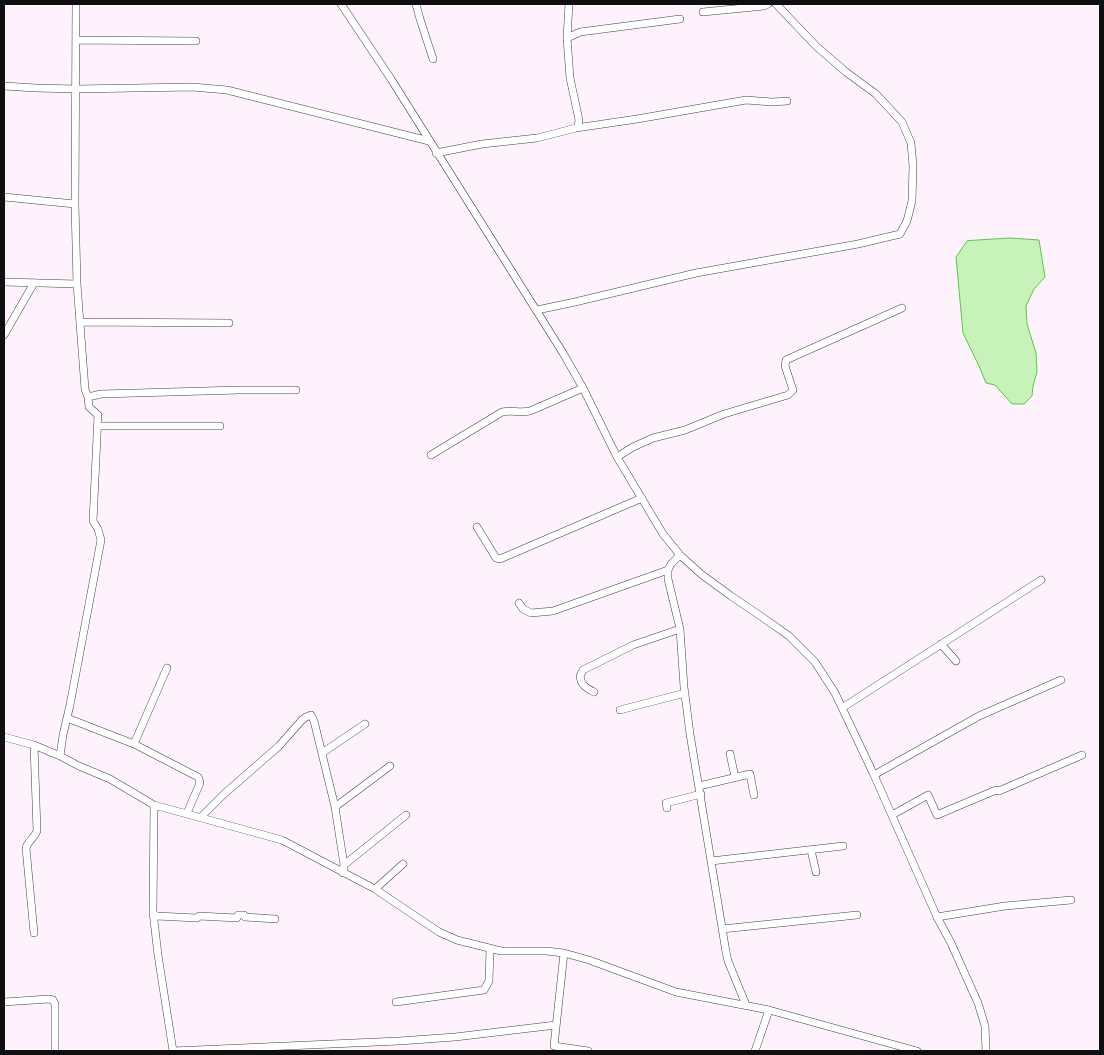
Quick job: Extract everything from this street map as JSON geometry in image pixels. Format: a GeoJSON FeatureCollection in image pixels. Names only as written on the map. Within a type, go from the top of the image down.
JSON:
{"type":"FeatureCollection","features":[{"type":"Feature","properties":{"kind":"street"},"geometry":{"type":"LineString","coordinates":[[60,756],[101,540],[98,529],[92,521],[98,415],[89,407],[85,389],[77,284],[75,204],[76,4]]}},
{"type":"Feature","properties":{"kind":"street"},"geometry":{"type":"LineString","coordinates":[[341,4],[537,310],[583,388],[617,457],[663,534],[680,555],[708,580],[762,617],[804,650],[835,693],[978,1003],[985,1026],[986,1051]]}},
{"type":"Feature","properties":{"kind":"street"},"geometry":{"type":"LineString","coordinates":[[416,4],[433,59]]}},
{"type":"Feature","properties":{"kind":"street"},"geometry":{"type":"LineString","coordinates":[[569,4],[567,38],[570,78],[580,120],[576,128]]}},
{"type":"Feature","properties":{"kind":"street"},"geometry":{"type":"LineString","coordinates":[[703,12],[768,4]]}},
{"type":"Feature","properties":{"kind":"street"},"geometry":{"type":"LineString","coordinates":[[537,310],[696,273],[858,244],[900,234],[908,221],[912,201],[914,166],[911,143],[902,122],[876,94],[846,72],[816,46],[776,4]]}},
{"type":"Feature","properties":{"kind":"street"},"geometry":{"type":"LineString","coordinates":[[567,38],[580,32],[680,18]]}},
{"type":"Feature","properties":{"kind":"street"},"geometry":{"type":"LineString","coordinates":[[76,40],[196,41]]}},
{"type":"Feature","properties":{"kind":"street"},"geometry":{"type":"LineString","coordinates":[[4,86],[76,89],[192,87],[227,90],[429,141]]}},
{"type":"Feature","properties":{"kind":"street"},"geometry":{"type":"LineString","coordinates":[[436,153],[482,144],[537,138],[576,128],[746,100],[787,101]]}},
{"type":"Feature","properties":{"kind":"street"},"geometry":{"type":"LineString","coordinates":[[4,197],[75,204]]}},
{"type":"Feature","properties":{"kind":"street"},"geometry":{"type":"LineString","coordinates":[[4,282],[77,284]]}},
{"type":"Feature","properties":{"kind":"street"},"geometry":{"type":"LineString","coordinates":[[4,335],[34,283]]}},
{"type":"Feature","properties":{"kind":"street"},"geometry":{"type":"LineString","coordinates":[[617,457],[654,438],[685,430],[724,414],[788,395],[793,390],[785,366],[786,360],[902,308]]}},
{"type":"Feature","properties":{"kind":"street"},"geometry":{"type":"LineString","coordinates":[[80,322],[229,323]]}},
{"type":"Feature","properties":{"kind":"street"},"geometry":{"type":"LineString","coordinates":[[431,455],[502,412],[530,411],[583,388]]}},
{"type":"Feature","properties":{"kind":"street"},"geometry":{"type":"LineString","coordinates":[[88,397],[101,394],[296,390]]}},
{"type":"Feature","properties":{"kind":"street"},"geometry":{"type":"LineString","coordinates":[[98,426],[220,426]]}},
{"type":"Feature","properties":{"kind":"street"},"geometry":{"type":"LineString","coordinates":[[477,527],[496,558],[500,559],[642,498]]}},
{"type":"Feature","properties":{"kind":"street"},"geometry":{"type":"LineString","coordinates":[[680,555],[671,564],[668,570],[668,579],[680,629],[690,734],[728,961],[746,1005]]}},
{"type":"Feature","properties":{"kind":"street"},"geometry":{"type":"LineString","coordinates":[[518,603],[523,609],[531,613],[553,611],[668,570]]}},
{"type":"Feature","properties":{"kind":"street"},"geometry":{"type":"LineString","coordinates":[[842,708],[1041,580]]}},
{"type":"Feature","properties":{"kind":"street"},"geometry":{"type":"LineString","coordinates":[[594,692],[582,684],[580,676],[583,670],[633,646],[680,629]]}},
{"type":"Feature","properties":{"kind":"street"},"geometry":{"type":"LineString","coordinates":[[941,644],[956,662]]}},
{"type":"Feature","properties":{"kind":"street"},"geometry":{"type":"LineString","coordinates":[[134,744],[167,668]]}},
{"type":"Feature","properties":{"kind":"street"},"geometry":{"type":"LineString","coordinates":[[874,775],[979,716],[1061,680]]}},
{"type":"Feature","properties":{"kind":"street"},"geometry":{"type":"LineString","coordinates":[[620,710],[685,693]]}},
{"type":"Feature","properties":{"kind":"street"},"geometry":{"type":"LineString","coordinates":[[201,817],[279,746],[306,716],[311,715],[314,720],[335,807],[344,865],[343,873]]}},
{"type":"Feature","properties":{"kind":"street"},"geometry":{"type":"LineString","coordinates":[[67,718],[134,744],[198,777],[200,779],[198,788],[187,813]]}},
{"type":"Feature","properties":{"kind":"street"},"geometry":{"type":"LineString","coordinates":[[322,753],[365,724]]}},
{"type":"Feature","properties":{"kind":"street"},"geometry":{"type":"LineString","coordinates":[[4,737],[34,745],[60,756],[110,779],[154,805],[282,840],[375,889],[439,932],[457,940],[500,951],[564,953],[589,960],[676,992],[769,1010],[917,1051]]}},
{"type":"Feature","properties":{"kind":"street"},"geometry":{"type":"LineString","coordinates":[[34,745],[36,831],[35,835],[27,843],[26,848],[34,933]]}},
{"type":"Feature","properties":{"kind":"street"},"geometry":{"type":"LineString","coordinates":[[730,754],[735,778]]}},
{"type":"Feature","properties":{"kind":"street"},"geometry":{"type":"LineString","coordinates":[[892,815],[928,795],[937,815],[996,790],[999,791],[1082,755]]}},
{"type":"Feature","properties":{"kind":"street"},"geometry":{"type":"LineString","coordinates":[[335,807],[390,766]]}},
{"type":"Feature","properties":{"kind":"street"},"geometry":{"type":"LineString","coordinates":[[699,786],[750,774],[754,795]]}},
{"type":"Feature","properties":{"kind":"street"},"geometry":{"type":"LineString","coordinates":[[667,808],[666,803],[701,794]]}},
{"type":"Feature","properties":{"kind":"street"},"geometry":{"type":"LineString","coordinates":[[154,805],[153,914],[173,1051],[399,1041],[455,1037],[556,1025]]}},
{"type":"Feature","properties":{"kind":"street"},"geometry":{"type":"LineString","coordinates":[[344,865],[406,815]]}},
{"type":"Feature","properties":{"kind":"street"},"geometry":{"type":"LineString","coordinates":[[711,861],[844,846]]}},
{"type":"Feature","properties":{"kind":"street"},"geometry":{"type":"LineString","coordinates":[[811,850],[816,872]]}},
{"type":"Feature","properties":{"kind":"street"},"geometry":{"type":"LineString","coordinates":[[375,889],[403,864]]}},
{"type":"Feature","properties":{"kind":"street"},"geometry":{"type":"LineString","coordinates":[[937,917],[1005,906],[1071,900]]}},
{"type":"Feature","properties":{"kind":"street"},"geometry":{"type":"LineString","coordinates":[[153,914],[157,916],[197,918],[198,916],[237,918],[238,915],[244,915],[245,917],[275,920]]}},
{"type":"Feature","properties":{"kind":"street"},"geometry":{"type":"LineString","coordinates":[[722,929],[857,915]]}},
{"type":"Feature","properties":{"kind":"street"},"geometry":{"type":"LineString","coordinates":[[396,1002],[484,990],[489,982],[490,949]]}},
{"type":"Feature","properties":{"kind":"street"},"geometry":{"type":"LineString","coordinates":[[564,953],[554,1049],[588,1051]]}},
{"type":"Feature","properties":{"kind":"street"},"geometry":{"type":"LineString","coordinates":[[4,1002],[53,1000],[55,1004],[55,1051]]}},
{"type":"Feature","properties":{"kind":"street"},"geometry":{"type":"LineString","coordinates":[[755,1051],[769,1010]]}},
{"type":"Feature","properties":{"kind":"shaded area"},"geometry":{"type":"Polygon","coordinates":[[[1010,238],[1039,240],[1045,277],[1034,289],[1026,306],[1027,324],[1036,353],[1037,372],[1032,396],[1024,404],[1012,404],[995,385],[986,383],[963,333],[956,257],[967,241],[1010,238]]]}}]}
